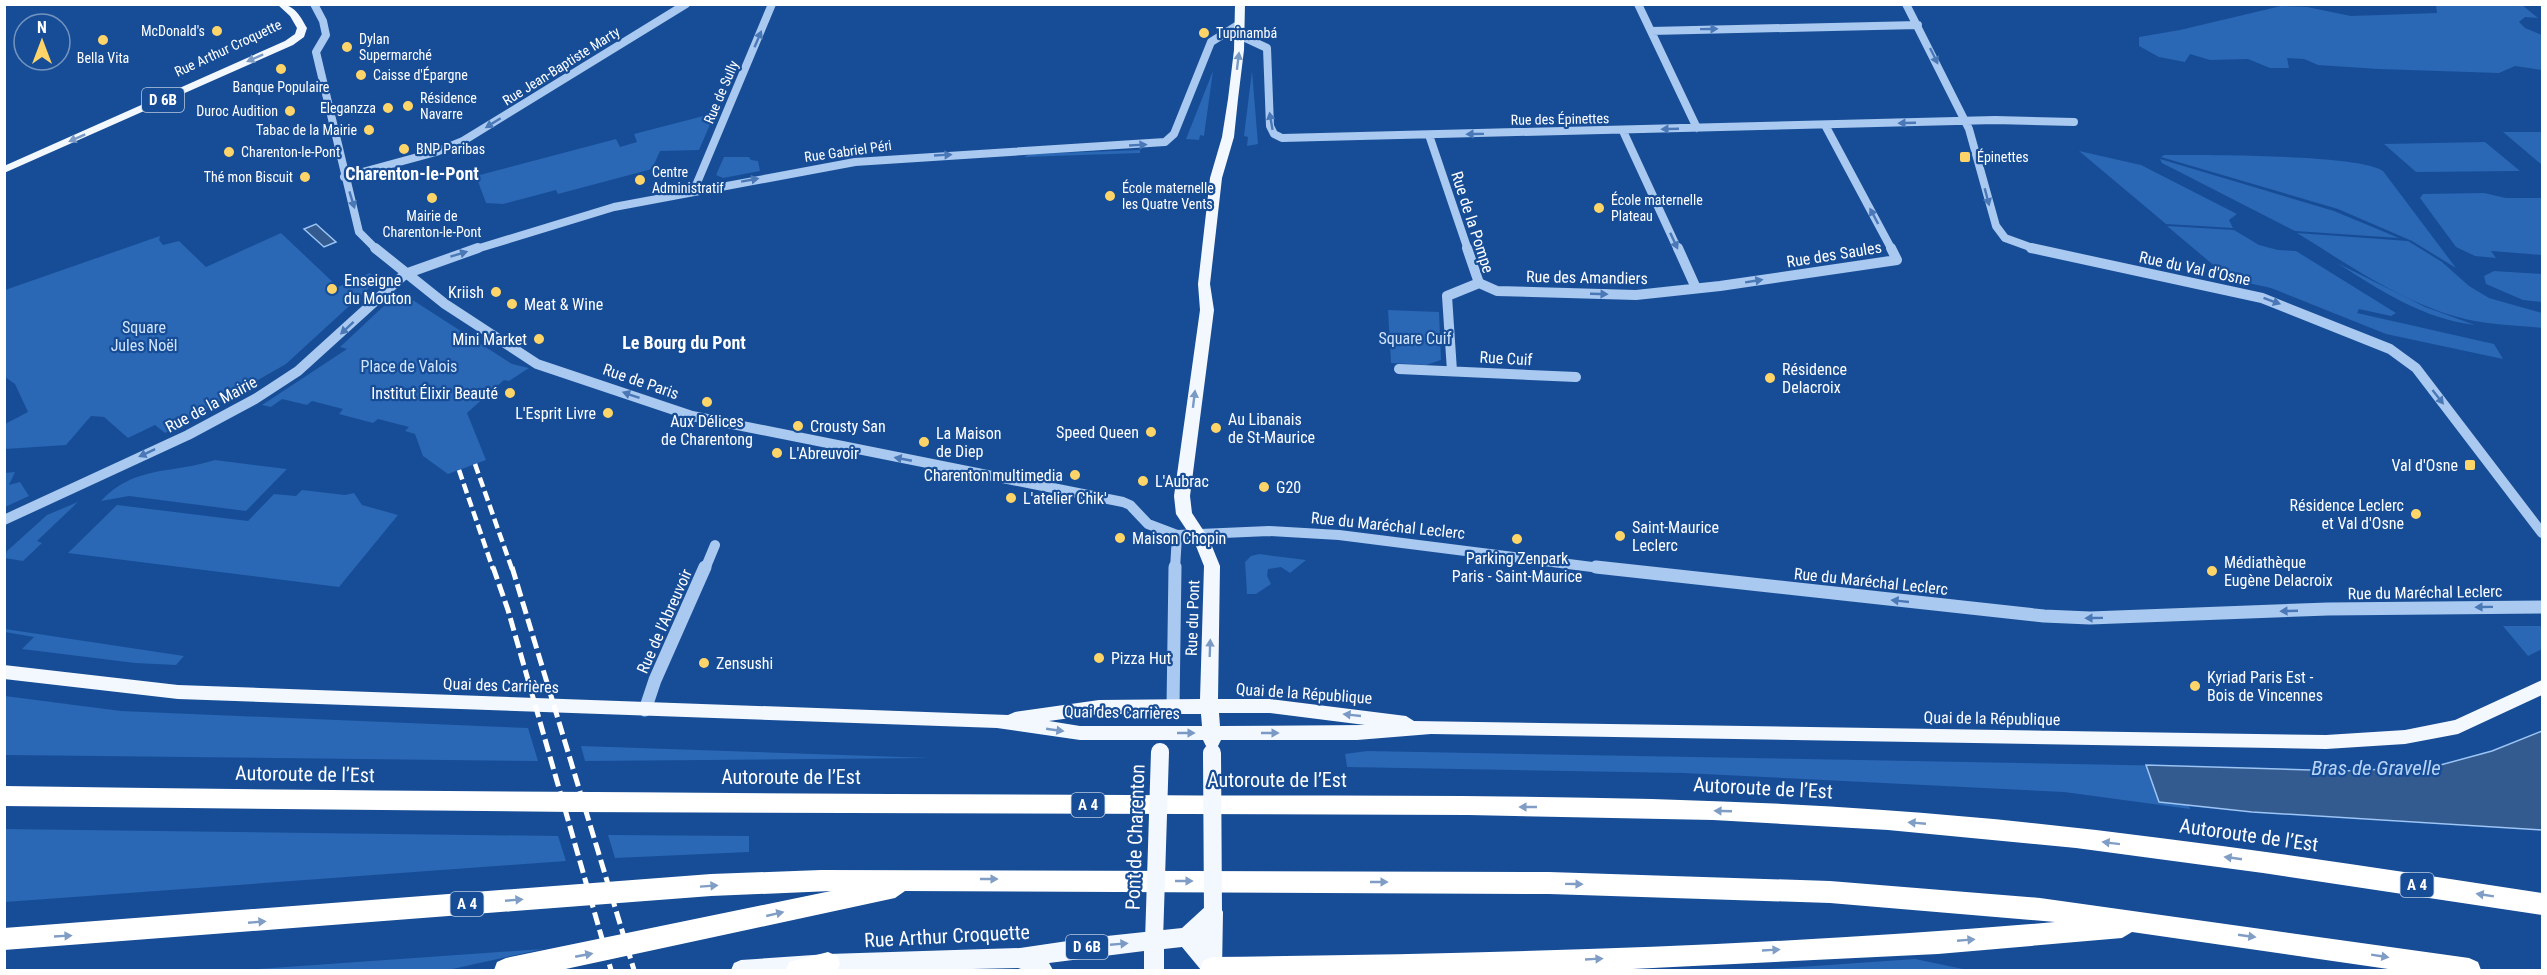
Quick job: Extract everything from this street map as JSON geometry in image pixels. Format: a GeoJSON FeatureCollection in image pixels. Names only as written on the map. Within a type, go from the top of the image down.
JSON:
{"type":"FeatureCollection","features":[{"type":"Feature","properties":{"kind":"highway","name":"Autoroute de l’Est"},"geometry":{"type":"LineString","coordinates":[[4,795],[284,800],[1681,810],[1915,823],[2169,850],[2542,904]]}},
{"type":"Feature","properties":{"kind":"highway","name":"A 4"},"geometry":{"type":"LineString","coordinates":[[4,939],[699,886],[930,879],[1549,883],[1830,892],[2005,906],[2189,928],[2469,970]]}},
{"type":"Feature","properties":{"kind":"highway"},"geometry":{"type":"LineString","coordinates":[[506,970],[652,941],[930,879]]}},
{"type":"Feature","properties":{"kind":"highway"},"geometry":{"type":"LineString","coordinates":[[1212,970],[1471,966],[1938,943],[2159,924]]}},
{"type":"Feature","properties":{"kind":"highway"},"geometry":{"type":"LineString","coordinates":[[798,970],[828,964]]}},
{"type":"Feature","properties":{"kind":"main road","name":"Rue Arthur Croquette"},"geometry":{"type":"LineString","coordinates":[[4,170],[289,43],[300,35],[302,28],[294,14],[282,4]]}},
{"type":"Feature","properties":{"kind":"main road","name":"Rue du Pont"},"geometry":{"type":"LineString","coordinates":[[1212,706],[1208,684],[1212,566],[1198,534],[1184,514],[1182,496],[1207,310],[1204,284],[1216,178],[1229,127],[1239,50],[1240,4]]}},
{"type":"Feature","properties":{"kind":"main road","name":"Quai des Carrières"},"geometry":{"type":"LineString","coordinates":[[4,672],[178,692],[997,721],[1160,742],[1211,733]]}},
{"type":"Feature","properties":{"kind":"main road","name":"Quai de la République"},"geometry":{"type":"LineString","coordinates":[[1211,733],[1357,733],[1431,727],[2326,742],[2405,737],[2458,727],[2542,687]]}},
{"type":"Feature","properties":{"kind":"main road"},"geometry":{"type":"LineString","coordinates":[[1212,706],[1212,970]]}},
{"type":"Feature","properties":{"kind":"main road","name":"Quai de la République"},"geometry":{"type":"LineString","coordinates":[[1173,707],[1270,706],[1364,716],[1431,727]]}},
{"type":"Feature","properties":{"kind":"main road","name":"Quai des Carrières"},"geometry":{"type":"LineString","coordinates":[[997,721],[1098,707],[1173,707]]}},
{"type":"Feature","properties":{"kind":"main road","name":"Pont de Charenton"},"geometry":{"type":"LineString","coordinates":[[1154,970],[1160,742],[1173,707]]}},
{"type":"Feature","properties":{"kind":"main road"},"geometry":{"type":"LineString","coordinates":[[1212,970],[1187,937],[1213,912]]}},
{"type":"Feature","properties":{"kind":"main road","name":"Rue Arthur Croquette"},"geometry":{"type":"LineString","coordinates":[[741,970],[828,964],[1020,958],[1088,947],[1187,937]]}},
{"type":"Feature","properties":{"kind":"main road"},"geometry":{"type":"LineString","coordinates":[[1020,958],[1043,970]]}},
{"type":"Feature","properties":{"kind":"street","name":"Rue de Paris"},"geometry":{"type":"LineString","coordinates":[[314,4],[323,21],[326,35],[316,52],[344,177],[354,203],[359,232],[405,274],[445,304],[537,364],[692,416],[1123,502],[1130,505],[1148,524],[1177,534],[1198,534]]}},
{"type":"Feature","properties":{"kind":"street","name":"Rue Jean-Baptiste Marty"},"geometry":{"type":"LineString","coordinates":[[344,177],[436,152],[463,141],[686,4]]}},
{"type":"Feature","properties":{"kind":"street","name":"Rue de Sully"},"geometry":{"type":"LineString","coordinates":[[694,190],[772,4]]}},
{"type":"Feature","properties":{"kind":"street"},"geometry":{"type":"LineString","coordinates":[[1638,4],[1697,128]]}},
{"type":"Feature","properties":{"kind":"street","name":"Rue du Val d'Osne"},"geometry":{"type":"LineString","coordinates":[[1906,4],[1966,121],[1994,221],[2005,238],[2038,250],[2262,298],[2390,349],[2415,368],[2542,533]]}},
{"type":"Feature","properties":{"kind":"street"},"geometry":{"type":"LineString","coordinates":[[1651,31],[1918,25]]}},
{"type":"Feature","properties":{"kind":"street","name":"Rue Gabriel Péri"},"geometry":{"type":"LineString","coordinates":[[405,274],[430,263],[614,207],[694,190],[855,162],[902,157],[1148,145],[1165,142],[1174,134],[1211,42],[1238,30]]}},
{"type":"Feature","properties":{"kind":"street","name":"Rue des Épinettes"},"geometry":{"type":"LineString","coordinates":[[1238,30],[1267,48],[1270,126],[1274,134],[1282,138],[1966,121],[2074,122]]}},
{"type":"Feature","properties":{"kind":"street","name":"Rue des Saules"},"geometry":{"type":"LineString","coordinates":[[1696,288],[1898,260],[1825,125]]}},
{"type":"Feature","properties":{"kind":"street"},"geometry":{"type":"LineString","coordinates":[[1623,131],[1696,288]]}},
{"type":"Feature","properties":{"kind":"street","name":"Rue de la Pompe"},"geometry":{"type":"LineString","coordinates":[[1429,135],[1479,283],[1447,296],[1452,371]]}},
{"type":"Feature","properties":{"kind":"street","name":"Rue de la Mairie"},"geometry":{"type":"LineString","coordinates":[[4,520],[188,435],[279,385],[331,343],[405,274]]}},
{"type":"Feature","properties":{"kind":"street","name":"Rue des Amandiers"},"geometry":{"type":"LineString","coordinates":[[1479,283],[1497,291],[1636,295],[1696,288]]}},
{"type":"Feature","properties":{"kind":"street","name":"Rue Cuif"},"geometry":{"type":"LineString","coordinates":[[1399,369],[1576,377]]}},
{"type":"Feature","properties":{"kind":"street","name":"Rue du Maréchal Leclerc"},"geometry":{"type":"LineString","coordinates":[[1198,534],[1269,531],[1339,534],[1636,572],[2044,616],[2090,618],[2328,609],[2542,607]]}},
{"type":"Feature","properties":{"kind":"street","name":"Rue du Pont"},"geometry":{"type":"LineString","coordinates":[[1173,707],[1175,541],[1177,534]]}},
{"type":"Feature","properties":{"kind":"street","name":"Rue de l'Abreuvoir"},"geometry":{"type":"LineString","coordinates":[[645,710],[715,545]]}},
{"type":"Feature","properties":{"kind":"green space"},"geometry":{"type":"Polygon","coordinates":[[[2436,5],[2522,5],[2538,18],[2525,17],[2519,22],[2525,28],[2542,35],[2542,70],[2515,66],[2499,73],[2378,69],[2318,65],[2304,59],[2287,58],[2289,68],[2270,68],[2248,59],[2210,60],[2190,54],[2185,62],[2159,57],[2139,46],[2139,37],[2180,30],[2281,6],[2307,7],[2351,16],[2437,13],[2436,5]]]}},
{"type":"Feature","properties":{"kind":"green space"},"geometry":{"type":"Polygon","coordinates":[[[1213,71],[1204,136],[1200,135],[1199,140],[1186,139],[1213,71]]]}},
{"type":"Feature","properties":{"kind":"green space"},"geometry":{"type":"Polygon","coordinates":[[[1252,71],[1258,144],[1247,146],[1248,137],[1244,136],[1252,71]]]}},
{"type":"Feature","properties":{"kind":"green space"},"geometry":{"type":"Polygon","coordinates":[[[715,113],[699,150],[660,151],[652,169],[558,194],[556,190],[503,204],[486,203],[476,176],[616,139],[620,147],[637,142],[634,134],[715,113]]]}},
{"type":"Feature","properties":{"kind":"green space"},"geometry":{"type":"Polygon","coordinates":[[[2503,132],[2542,132],[2542,165],[2503,132]]]}},
{"type":"Feature","properties":{"kind":"green space"},"geometry":{"type":"Polygon","coordinates":[[[2485,142],[2520,171],[2416,172],[2384,144],[2485,142]]]}},
{"type":"Feature","properties":{"kind":"green space"},"geometry":{"type":"Polygon","coordinates":[[[1140,150],[1140,153],[1024,157],[1030,154],[1140,150]]]}},
{"type":"Feature","properties":{"kind":"green space"},"geometry":{"type":"Polygon","coordinates":[[[2079,151],[2141,165],[2237,214],[2229,220],[2233,228],[2166,224],[2079,151]]]}},
{"type":"Feature","properties":{"kind":"green space"},"geometry":{"type":"Polygon","coordinates":[[[2164,155],[2314,158],[2369,165],[2383,171],[2456,268],[2412,241],[2338,209],[2161,157],[2164,155]]]}},
{"type":"Feature","properties":{"kind":"green space"},"geometry":{"type":"Polygon","coordinates":[[[724,157],[749,157],[751,160],[758,161],[760,171],[723,178],[716,175],[724,157]]]}},
{"type":"Feature","properties":{"kind":"green space"},"geometry":{"type":"Polygon","coordinates":[[[2160,159],[2334,211],[2399,238],[2295,231],[2162,163],[2160,159]]]}},
{"type":"Feature","properties":{"kind":"green space"},"geometry":{"type":"Polygon","coordinates":[[[2484,193],[2506,198],[2542,198],[2542,255],[2491,251],[2496,258],[2475,256],[2456,247],[2420,198],[2423,194],[2484,193]]]}},
{"type":"Feature","properties":{"kind":"green space"},"geometry":{"type":"Polygon","coordinates":[[[2167,226],[2234,230],[2259,245],[2278,250],[2296,251],[2396,313],[2391,316],[2359,309],[2357,313],[2494,344],[2503,359],[2386,334],[2271,288],[2230,279],[2167,226]]]}},
{"type":"Feature","properties":{"kind":"green space","name":"Square Jules Noël"},"geometry":{"type":"Polygon","coordinates":[[[281,233],[338,287],[370,273],[374,277],[371,286],[286,364],[165,433],[155,425],[128,438],[104,417],[91,416],[66,445],[5,449],[5,424],[28,412],[15,384],[5,377],[5,290],[160,236],[159,240],[163,245],[179,241],[206,267],[281,233]]]}},
{"type":"Feature","properties":{"kind":"green space"},"geometry":{"type":"Polygon","coordinates":[[[2297,233],[2408,241],[2442,262],[2469,286],[2489,298],[2542,313],[2542,328],[2484,323],[2420,304],[2357,270],[2297,233]]]}},
{"type":"Feature","properties":{"kind":"green space"},"geometry":{"type":"Polygon","coordinates":[[[2337,263],[2425,307],[2475,325],[2456,322],[2420,310],[2386,293],[2337,263]]]}},
{"type":"Feature","properties":{"kind":"green space"},"geometry":{"type":"Polygon","coordinates":[[[2494,271],[2542,274],[2542,302],[2523,300],[2486,284],[2484,276],[2494,271]]]}},
{"type":"Feature","properties":{"kind":"green space","name":"Place de Valois"},"geometry":{"type":"Polygon","coordinates":[[[408,297],[512,364],[529,368],[509,381],[504,380],[467,413],[486,460],[448,474],[423,456],[415,434],[405,431],[409,427],[378,419],[373,423],[339,414],[343,409],[312,401],[307,405],[282,399],[271,407],[262,405],[347,349],[340,347],[387,303],[408,297]]]}},
{"type":"Feature","properties":{"kind":"green space","name":"Square Cuif"},"geometry":{"type":"Polygon","coordinates":[[[1388,310],[1439,312],[1441,360],[1426,365],[1391,363],[1388,310]]]}},
{"type":"Feature","properties":{"kind":"green space"},"geometry":{"type":"Polygon","coordinates":[[[215,460],[287,469],[246,511],[129,496],[101,501],[114,489],[140,476],[215,460]]]}},
{"type":"Feature","properties":{"kind":"green space"},"geometry":{"type":"Polygon","coordinates":[[[15,472],[9,485],[20,482],[29,496],[5,507],[5,473],[15,472]]]}},
{"type":"Feature","properties":{"kind":"green space"},"geometry":{"type":"Polygon","coordinates":[[[302,490],[345,495],[354,493],[362,505],[398,515],[339,587],[68,553],[117,505],[248,521],[274,494],[296,496],[302,490]]]}},
{"type":"Feature","properties":{"kind":"green space"},"geometry":{"type":"Polygon","coordinates":[[[78,502],[37,541],[42,543],[23,561],[5,558],[7,551],[47,515],[78,502]]]}},
{"type":"Feature","properties":{"kind":"green space"},"geometry":{"type":"Polygon","coordinates":[[[1259,554],[1306,560],[1290,573],[1281,567],[1268,569],[1267,576],[1271,584],[1256,594],[1247,594],[1245,562],[1251,556],[1259,554]]]}},
{"type":"Feature","properties":{"kind":"green space"},"geometry":{"type":"Polygon","coordinates":[[[2503,626],[2540,626],[2542,628],[2542,649],[2528,656],[2503,626]]]}},
{"type":"Feature","properties":{"kind":"green space"},"geometry":{"type":"Polygon","coordinates":[[[4,629],[184,656],[176,665],[135,663],[22,649],[34,637],[5,632],[4,629]]]}},
{"type":"Feature","properties":{"kind":"green space"},"geometry":{"type":"Polygon","coordinates":[[[5,696],[121,711],[528,728],[538,761],[5,755],[5,696]]]}},
{"type":"Feature","properties":{"kind":"green space"},"geometry":{"type":"Polygon","coordinates":[[[581,746],[931,758],[585,761],[581,746]]]}},
{"type":"Feature","properties":{"kind":"green space"},"geometry":{"type":"Polygon","coordinates":[[[1367,751],[2180,766],[2190,809],[2064,792],[1683,773],[1347,767],[1345,754],[1367,751]]]}},
{"type":"Feature","properties":{"kind":"green space"},"geometry":{"type":"Polygon","coordinates":[[[5,829],[558,836],[566,861],[5,902],[5,829]]]}},
{"type":"Feature","properties":{"kind":"green space"},"geometry":{"type":"Polygon","coordinates":[[[608,835],[749,836],[749,852],[615,858],[608,835]]]}},
{"type":"Feature","properties":{"kind":"green space"},"geometry":{"type":"Polygon","coordinates":[[[543,949],[448,970],[244,970],[543,949]]]}},
{"type":"Feature","properties":{"kind":"green space"},"geometry":{"type":"Polygon","coordinates":[[[1915,959],[1968,970],[1755,970],[1915,959]]]}},
{"type":"Feature","properties":{"kind":"shaded area"},"geometry":{"type":"Polygon","coordinates":[[[316,224],[336,242],[324,247],[304,229],[316,224]]]}},
{"type":"Feature","properties":{"kind":"shaded area","name":"Bras de Gravelle"},"geometry":{"type":"Polygon","coordinates":[[[2542,731],[2542,830],[2252,812],[2159,802],[2146,765],[2343,771],[2433,767],[2492,751],[2542,731]]]}},
{"type":"Feature","properties":{"kind":"railway"},"geometry":{"type":"LineString","coordinates":[[475,464],[512,569]]}},
{"type":"Feature","properties":{"kind":"railway"},"geometry":{"type":"LineString","coordinates":[[459,470],[493,569]]}},
{"type":"Feature","properties":{"kind":"railway"},"geometry":{"type":"LineString","coordinates":[[493,567],[508,610],[611,970]]}},
{"type":"Feature","properties":{"kind":"railway"},"geometry":{"type":"LineString","coordinates":[[512,567],[634,970]]}},
{"type":"Feature","properties":{"kind":"place","name":"McDonald's"},"geometry":{"type":"Point","coordinates":[217,31]}},
{"type":"Feature","properties":{"kind":"place","name":"Tupinambá"},"geometry":{"type":"Point","coordinates":[1204,33]}},
{"type":"Feature","properties":{"kind":"place","name":"Bella Vita"},"geometry":{"type":"Point","coordinates":[103,40]}},
{"type":"Feature","properties":{"kind":"place","name":"Dylan Supermarché"},"geometry":{"type":"Point","coordinates":[347,47]}},
{"type":"Feature","properties":{"kind":"place","name":"Banque Populaire"},"geometry":{"type":"Point","coordinates":[281,69]}},
{"type":"Feature","properties":{"kind":"place","name":"Caisse d'Épargne"},"geometry":{"type":"Point","coordinates":[361,75]}},
{"type":"Feature","properties":{"kind":"place","name":"Résidence Navarre"},"geometry":{"type":"Point","coordinates":[408,106]}},
{"type":"Feature","properties":{"kind":"place","name":"Eleganzza"},"geometry":{"type":"Point","coordinates":[388,108]}},
{"type":"Feature","properties":{"kind":"place","name":"Duroc Audition"},"geometry":{"type":"Point","coordinates":[290,111]}},
{"type":"Feature","properties":{"kind":"place","name":"Tabac de la Mairie"},"geometry":{"type":"Point","coordinates":[369,130]}},
{"type":"Feature","properties":{"kind":"place","name":"BNP Paribas"},"geometry":{"type":"Point","coordinates":[404,149]}},
{"type":"Feature","properties":{"kind":"place","name":"Charenton-le-Pont"},"geometry":{"type":"Point","coordinates":[229,152]}},
{"type":"Feature","properties":{"kind":"place","name":"Épinettes"},"geometry":{"type":"Point","coordinates":[1965,157]}},
{"type":"Feature","properties":{"kind":"place","name":"Thé mon Biscuit"},"geometry":{"type":"Point","coordinates":[305,177]}},
{"type":"Feature","properties":{"kind":"place","name":"Centre Administratif"},"geometry":{"type":"Point","coordinates":[640,180]}},
{"type":"Feature","properties":{"kind":"place","name":"École maternelle les Quatre Vents"},"geometry":{"type":"Point","coordinates":[1110,196]}},
{"type":"Feature","properties":{"kind":"place","name":"Mairie de Charenton-le-Pont"},"geometry":{"type":"Point","coordinates":[432,198]}},
{"type":"Feature","properties":{"kind":"place","name":"École maternelle Plateau"},"geometry":{"type":"Point","coordinates":[1599,208]}},
{"type":"Feature","properties":{"kind":"place","name":"Enseigne du Mouton"},"geometry":{"type":"Point","coordinates":[332,289]}},
{"type":"Feature","properties":{"kind":"place","name":"Kriish"},"geometry":{"type":"Point","coordinates":[496,292]}},
{"type":"Feature","properties":{"kind":"place","name":"Meat & Wine"},"geometry":{"type":"Point","coordinates":[512,304]}},
{"type":"Feature","properties":{"kind":"place","name":"Mini Market"},"geometry":{"type":"Point","coordinates":[539,339]}},
{"type":"Feature","properties":{"kind":"place","name":"Résidence Delacroix"},"geometry":{"type":"Point","coordinates":[1770,378]}},
{"type":"Feature","properties":{"kind":"place","name":"Institut Élixir Beauté"},"geometry":{"type":"Point","coordinates":[510,393]}},
{"type":"Feature","properties":{"kind":"place","name":"Aux Délices de Charentong"},"geometry":{"type":"Point","coordinates":[707,402]}},
{"type":"Feature","properties":{"kind":"place","name":"L'Esprit Livre"},"geometry":{"type":"Point","coordinates":[608,413]}},
{"type":"Feature","properties":{"kind":"place","name":"Crousty San"},"geometry":{"type":"Point","coordinates":[798,426]}},
{"type":"Feature","properties":{"kind":"place","name":"Au Libanais de St-Maurice"},"geometry":{"type":"Point","coordinates":[1216,428]}},
{"type":"Feature","properties":{"kind":"place","name":"Speed Queen"},"geometry":{"type":"Point","coordinates":[1151,432]}},
{"type":"Feature","properties":{"kind":"place","name":"La Maison de Diep"},"geometry":{"type":"Point","coordinates":[924,442]}},
{"type":"Feature","properties":{"kind":"place","name":"L'Abreuvoir"},"geometry":{"type":"Point","coordinates":[777,453]}},
{"type":"Feature","properties":{"kind":"place","name":"Val d'Osne"},"geometry":{"type":"Point","coordinates":[2470,465]}},
{"type":"Feature","properties":{"kind":"place","name":"Charenton multimedia"},"geometry":{"type":"Point","coordinates":[1075,475]}},
{"type":"Feature","properties":{"kind":"place","name":"L'Aubrac"},"geometry":{"type":"Point","coordinates":[1143,481]}},
{"type":"Feature","properties":{"kind":"place","name":"G20"},"geometry":{"type":"Point","coordinates":[1264,487]}},
{"type":"Feature","properties":{"kind":"place","name":"L'atelier Chik'"},"geometry":{"type":"Point","coordinates":[1011,498]}},
{"type":"Feature","properties":{"kind":"place","name":"Résidence Leclerc et Val d'Osne"},"geometry":{"type":"Point","coordinates":[2416,514]}},
{"type":"Feature","properties":{"kind":"place","name":"Saint-Maurice Leclerc"},"geometry":{"type":"Point","coordinates":[1620,536]}},
{"type":"Feature","properties":{"kind":"place","name":"Maison Chopin"},"geometry":{"type":"Point","coordinates":[1120,538]}},
{"type":"Feature","properties":{"kind":"place","name":"Parking Zenpark Paris - Saint-Maurice"},"geometry":{"type":"Point","coordinates":[1517,539]}},
{"type":"Feature","properties":{"kind":"place","name":"Médiathèque Eugène Delacroix"},"geometry":{"type":"Point","coordinates":[2212,571]}},
{"type":"Feature","properties":{"kind":"place","name":"Pizza Hut"},"geometry":{"type":"Point","coordinates":[1099,658]}},
{"type":"Feature","properties":{"kind":"place","name":"Zensushi"},"geometry":{"type":"Point","coordinates":[704,663]}},
{"type":"Feature","properties":{"kind":"place","name":"Kyriad Paris Est - Bois de Vincennes"},"geometry":{"type":"Point","coordinates":[2195,686]}},
{"type":"Feature","properties":{"kind":"district","name":"Charenton-le-Pont"},"geometry":{"type":"Point","coordinates":[412,174]}},
{"type":"Feature","properties":{"kind":"district","name":"Le Bourg du Pont"},"geometry":{"type":"Point","coordinates":[684,343]}}]}
